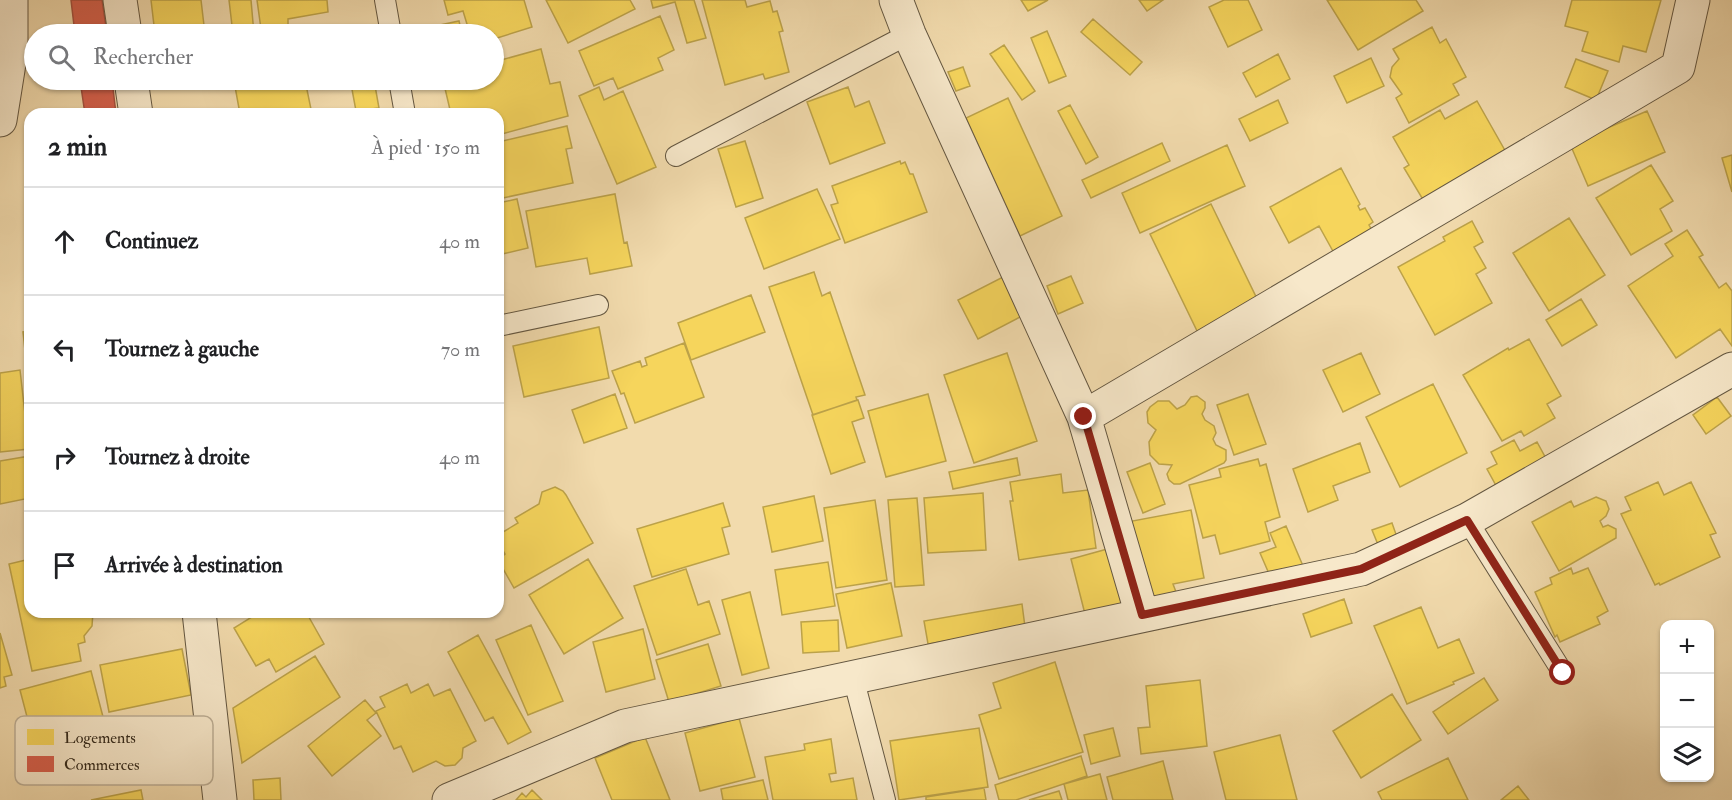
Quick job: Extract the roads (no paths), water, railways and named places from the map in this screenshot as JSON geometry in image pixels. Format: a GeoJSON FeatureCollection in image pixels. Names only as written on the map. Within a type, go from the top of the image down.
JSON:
{"type":"FeatureCollection","features":[{"type":"Feature","properties":{"kind":"street"},"geometry":{"type":"LineString","coordinates":[[0,120],[11,51],[11,0]]}},
{"type":"Feature","properties":{"kind":"street"},"geometry":{"type":"LineString","coordinates":[[120,0],[124,24]]}},
{"type":"Feature","properties":{"kind":"street"},"geometry":{"type":"LineString","coordinates":[[896,0],[909,34],[1084,417],[1142,615]]}},
{"type":"Feature","properties":{"kind":"street"},"geometry":{"type":"LineString","coordinates":[[1084,417],[1678,67],[1693,0]]}},
{"type":"Feature","properties":{"kind":"street"},"geometry":{"type":"LineString","coordinates":[[132,90],[135,108]]}},
{"type":"Feature","properties":{"kind":"street"},"geometry":{"type":"LineString","coordinates":[[449,800],[625,726],[1361,569],[1467,520],[1732,369]]}},
{"type":"Feature","properties":{"kind":"street"},"geometry":{"type":"LineString","coordinates":[[200,618],[211,716]]}},
{"type":"Feature","properties":{"kind":"street"},"geometry":{"type":"LineString","coordinates":[[213,737],[220,800]]}},
{"type":"Feature","properties":{"kind":"lane"},"geometry":{"type":"LineString","coordinates":[[385,0],[389,24]]}},
{"type":"Feature","properties":{"kind":"lane"},"geometry":{"type":"LineString","coordinates":[[675,156],[909,34]]}},
{"type":"Feature","properties":{"kind":"lane"},"geometry":{"type":"LineString","coordinates":[[401,90],[404,108]]}},
{"type":"Feature","properties":{"kind":"lane"},"geometry":{"type":"LineString","coordinates":[[504,325],[598,305]]}},
{"type":"Feature","properties":{"kind":"lane"},"geometry":{"type":"LineString","coordinates":[[1467,520],[1563,673]]}},
{"type":"Feature","properties":{"kind":"lane"},"geometry":{"type":"LineString","coordinates":[[853,677],[885,800]]}}]}
